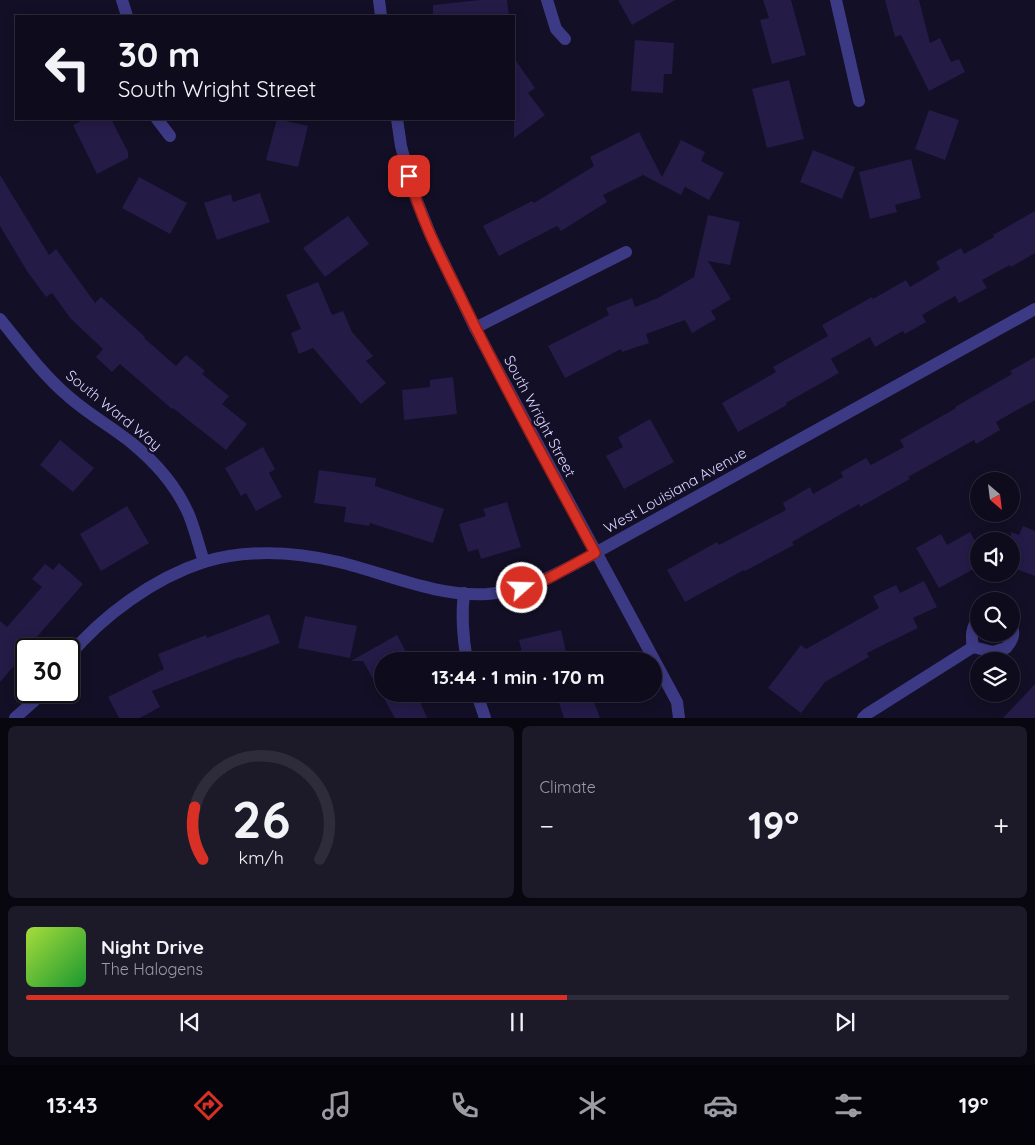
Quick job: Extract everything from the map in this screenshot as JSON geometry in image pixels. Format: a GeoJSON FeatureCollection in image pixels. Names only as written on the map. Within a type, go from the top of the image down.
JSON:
{"type":"FeatureCollection","features":[{"type":"Feature","properties":{"kind":"street"},"geometry":{"type":"LineString","coordinates":[[122,0],[127,15]]}},
{"type":"Feature","properties":{"kind":"street"},"geometry":{"type":"LineString","coordinates":[[379,0],[381,15]]}},
{"type":"Feature","properties":{"kind":"street"},"geometry":{"type":"LineString","coordinates":[[547,0],[556,28],[565,39]]}},
{"type":"Feature","properties":{"kind":"street"},"geometry":{"type":"LineString","coordinates":[[836,0],[859,101]]}},
{"type":"Feature","properties":{"kind":"street"},"geometry":{"type":"LineString","coordinates":[[159,120],[170,136]]}},
{"type":"Feature","properties":{"kind":"street","name":"South Wright Street"},"geometry":{"type":"LineString","coordinates":[[397,120],[401,146],[413,191],[430,236],[475,328],[677,702],[679,718]]}},
{"type":"Feature","properties":{"kind":"street"},"geometry":{"type":"LineString","coordinates":[[475,328],[626,252]]}},
{"type":"Feature","properties":{"kind":"street","name":"West Louisiana Avenue"},"geometry":{"type":"LineString","coordinates":[[80,644],[111,614],[165,579],[204,562],[237,556],[272,554],[307,556],[340,562],[425,587],[446,591],[487,594],[522,588],[549,578],[595,553],[1035,309]]}},
{"type":"Feature","properties":{"kind":"street","name":"South Ward Way"},"geometry":{"type":"LineString","coordinates":[[0,319],[31,358],[68,396],[132,444],[166,476],[188,514],[204,562]]}},
{"type":"Feature","properties":{"kind":"street"},"geometry":{"type":"LineString","coordinates":[[464,593],[462,610],[466,652]]}},
{"type":"Feature","properties":{"kind":"street"},"geometry":{"type":"LineString","coordinates":[[972,642],[973,647]]}},
{"type":"Feature","properties":{"kind":"street"},"geometry":{"type":"LineString","coordinates":[[863,718],[875,708],[973,647],[993,652],[1006,648],[1011,642]]}},
{"type":"Feature","properties":{"kind":"street"},"geometry":{"type":"LineString","coordinates":[[479,702],[485,718]]}},
{"type":"Feature","properties":{"kind":"street"},"geometry":{"type":"LineString","coordinates":[[15,718],[32,703]]}},
{"type":"Feature","properties":{"kind":"building"},"geometry":{"type":"Polygon","coordinates":[[[480,0],[507,0],[509,15],[433,15],[433,5],[480,0]]]}},
{"type":"Feature","properties":{"kind":"building"},"geometry":{"type":"Polygon","coordinates":[[[618,0],[675,0],[632,25],[618,0]]]}},
{"type":"Feature","properties":{"kind":"building"},"geometry":{"type":"Polygon","coordinates":[[[763,0],[791,0],[806,55],[772,64],[760,20],[769,18],[763,0]]]}},
{"type":"Feature","properties":{"kind":"building"},"geometry":{"type":"Polygon","coordinates":[[[885,0],[919,0],[930,43],[940,38],[951,62],[959,59],[965,72],[929,91],[901,35],[895,37],[885,0]]]}},
{"type":"Feature","properties":{"kind":"building"},"geometry":{"type":"Polygon","coordinates":[[[635,40],[674,43],[672,74],[664,74],[663,93],[631,91],[635,40]]]}},
{"type":"Feature","properties":{"kind":"building"},"geometry":{"type":"Polygon","coordinates":[[[515,59],[535,88],[528,93],[545,115],[514,138],[515,59]]]}},
{"type":"Feature","properties":{"kind":"building"},"geometry":{"type":"Polygon","coordinates":[[[789,80],[804,139],[767,148],[752,89],[789,80]]]}},
{"type":"Feature","properties":{"kind":"building"},"geometry":{"type":"Polygon","coordinates":[[[929,110],[959,120],[945,160],[915,149],[929,110]]]}},
{"type":"Feature","properties":{"kind":"building"},"geometry":{"type":"Polygon","coordinates":[[[83,120],[112,120],[128,152],[128,158],[97,174],[73,125],[83,120]]]}},
{"type":"Feature","properties":{"kind":"building"},"geometry":{"type":"Polygon","coordinates":[[[277,120],[308,126],[298,167],[266,160],[277,120]]]}},
{"type":"Feature","properties":{"kind":"building"},"geometry":{"type":"Polygon","coordinates":[[[639,132],[662,177],[681,140],[705,152],[701,161],[724,173],[709,200],[685,187],[681,195],[643,175],[603,195],[607,202],[561,231],[557,226],[499,256],[483,226],[532,201],[534,203],[594,166],[590,157],[639,132]]]}},
{"type":"Feature","properties":{"kind":"building"},"geometry":{"type":"Polygon","coordinates":[[[813,150],[855,167],[842,199],[800,182],[813,150]]]}},
{"type":"Feature","properties":{"kind":"building"},"geometry":{"type":"Polygon","coordinates":[[[911,159],[921,198],[895,205],[897,212],[870,219],[859,172],[911,159]]]}},
{"type":"Feature","properties":{"kind":"building"},"geometry":{"type":"Polygon","coordinates":[[[0,175],[49,255],[56,249],[95,303],[101,297],[176,366],[186,355],[205,371],[202,374],[229,396],[222,404],[247,424],[226,450],[172,409],[120,364],[112,372],[96,357],[103,349],[71,319],[52,293],[46,297],[27,271],[0,226],[0,175]]]}},
{"type":"Feature","properties":{"kind":"building"},"geometry":{"type":"Polygon","coordinates":[[[139,177],[187,203],[170,234],[122,208],[139,177]]]}},
{"type":"Feature","properties":{"kind":"building"},"geometry":{"type":"Polygon","coordinates":[[[260,193],[270,222],[217,240],[204,203],[231,194],[233,202],[260,193]]]}},
{"type":"Feature","properties":{"kind":"building"},"geometry":{"type":"Polygon","coordinates":[[[1035,211],[1035,253],[1011,267],[1010,265],[982,280],[987,288],[959,303],[955,296],[922,315],[926,322],[905,334],[903,331],[875,347],[870,337],[831,359],[839,373],[738,432],[722,403],[776,372],[773,367],[828,336],[822,325],[906,280],[910,287],[940,269],[936,262],[961,248],[964,254],[1035,211]]]}},
{"type":"Feature","properties":{"kind":"building"},"geometry":{"type":"Polygon","coordinates":[[[708,215],[740,222],[730,265],[708,261],[731,299],[711,311],[716,319],[692,333],[685,320],[646,334],[649,343],[622,352],[621,349],[565,378],[548,346],[609,315],[606,308],[632,298],[635,307],[658,298],[694,277],[708,215]]]}},
{"type":"Feature","properties":{"kind":"building"},"geometry":{"type":"Polygon","coordinates":[[[348,216],[369,244],[325,277],[303,248],[348,216]]]}},
{"type":"Feature","properties":{"kind":"building"},"geometry":{"type":"Polygon","coordinates":[[[318,282],[332,315],[343,311],[352,332],[373,356],[366,361],[386,383],[361,404],[313,348],[299,354],[291,333],[301,329],[286,295],[318,282]]]}},
{"type":"Feature","properties":{"kind":"building"},"geometry":{"type":"Polygon","coordinates":[[[1035,357],[1035,400],[996,422],[1000,430],[976,444],[974,440],[908,477],[910,479],[860,507],[859,504],[792,542],[794,545],[685,602],[667,570],[717,542],[719,545],[786,510],[783,503],[810,487],[813,494],[843,477],[841,472],[866,458],[871,465],[904,447],[900,440],[1012,374],[1010,371],[1035,357]]]}},
{"type":"Feature","properties":{"kind":"building"},"geometry":{"type":"Polygon","coordinates":[[[453,377],[457,414],[404,420],[402,390],[430,387],[430,380],[453,377]]]}},
{"type":"Feature","properties":{"kind":"building"},"geometry":{"type":"Polygon","coordinates":[[[650,419],[674,462],[624,489],[606,456],[623,447],[618,437],[650,419]]]}},
{"type":"Feature","properties":{"kind":"building"},"geometry":{"type":"Polygon","coordinates":[[[60,440],[94,468],[73,492],[40,465],[60,440]]]}},
{"type":"Feature","properties":{"kind":"building"},"geometry":{"type":"Polygon","coordinates":[[[263,447],[275,469],[269,473],[282,497],[256,511],[246,493],[241,496],[225,468],[263,447]]]}},
{"type":"Feature","properties":{"kind":"building"},"geometry":{"type":"Polygon","coordinates":[[[319,470],[376,478],[375,486],[444,509],[433,543],[370,523],[369,526],[344,522],[346,507],[314,503],[319,470]]]}},
{"type":"Feature","properties":{"kind":"building"},"geometry":{"type":"Polygon","coordinates":[[[507,502],[521,547],[481,559],[478,549],[468,552],[459,524],[486,516],[483,509],[507,502]]]}},
{"type":"Feature","properties":{"kind":"building"},"geometry":{"type":"Polygon","coordinates":[[[127,506],[149,543],[101,571],[80,534],[127,506]]]}},
{"type":"Feature","properties":{"kind":"building"},"geometry":{"type":"Polygon","coordinates":[[[1023,526],[1035,531],[1035,576],[1020,570],[1020,533],[1023,526]]]}},
{"type":"Feature","properties":{"kind":"building"},"geometry":{"type":"Polygon","coordinates":[[[970,532],[970,571],[939,588],[916,548],[941,534],[947,545],[970,532]]]}},
{"type":"Feature","properties":{"kind":"building"},"geometry":{"type":"Polygon","coordinates":[[[59,563],[83,584],[36,638],[15,638],[15,665],[0,682],[0,621],[7,627],[42,587],[32,579],[45,564],[53,570],[59,563]]]}},
{"type":"Feature","properties":{"kind":"building"},"geometry":{"type":"Polygon","coordinates":[[[924,581],[937,607],[913,618],[918,628],[867,653],[869,657],[825,682],[801,713],[768,688],[801,645],[806,649],[879,608],[873,596],[896,585],[900,593],[924,581]]]}},
{"type":"Feature","properties":{"kind":"building"},"geometry":{"type":"Polygon","coordinates":[[[269,614],[280,643],[152,691],[160,707],[140,718],[119,718],[108,697],[164,669],[158,654],[206,635],[207,638],[269,614]]]}},
{"type":"Feature","properties":{"kind":"building"},"geometry":{"type":"Polygon","coordinates":[[[305,616],[357,626],[350,658],[298,648],[305,616]]]}},
{"type":"Feature","properties":{"kind":"building"},"geometry":{"type":"Polygon","coordinates":[[[561,630],[566,652],[522,652],[519,640],[561,630]]]}},
{"type":"Feature","properties":{"kind":"building"},"geometry":{"type":"Polygon","coordinates":[[[397,635],[406,652],[374,652],[374,681],[363,661],[351,661],[397,635]]]}},
{"type":"Feature","properties":{"kind":"building"},"geometry":{"type":"Polygon","coordinates":[[[1035,684],[1035,718],[1003,718],[1020,702],[1035,684]]]}},
{"type":"Feature","properties":{"kind":"building"},"geometry":{"type":"Polygon","coordinates":[[[386,702],[420,702],[427,718],[395,718],[386,702]]]}},
{"type":"Feature","properties":{"kind":"building"},"geometry":{"type":"Polygon","coordinates":[[[559,702],[594,702],[600,718],[564,718],[559,702]]]}},
{"type":"Feature","properties":{"kind":"route"},"geometry":{"type":"LineString","coordinates":[[409,176],[430,236],[475,328],[595,553],[549,578],[522,588]]}}]}
